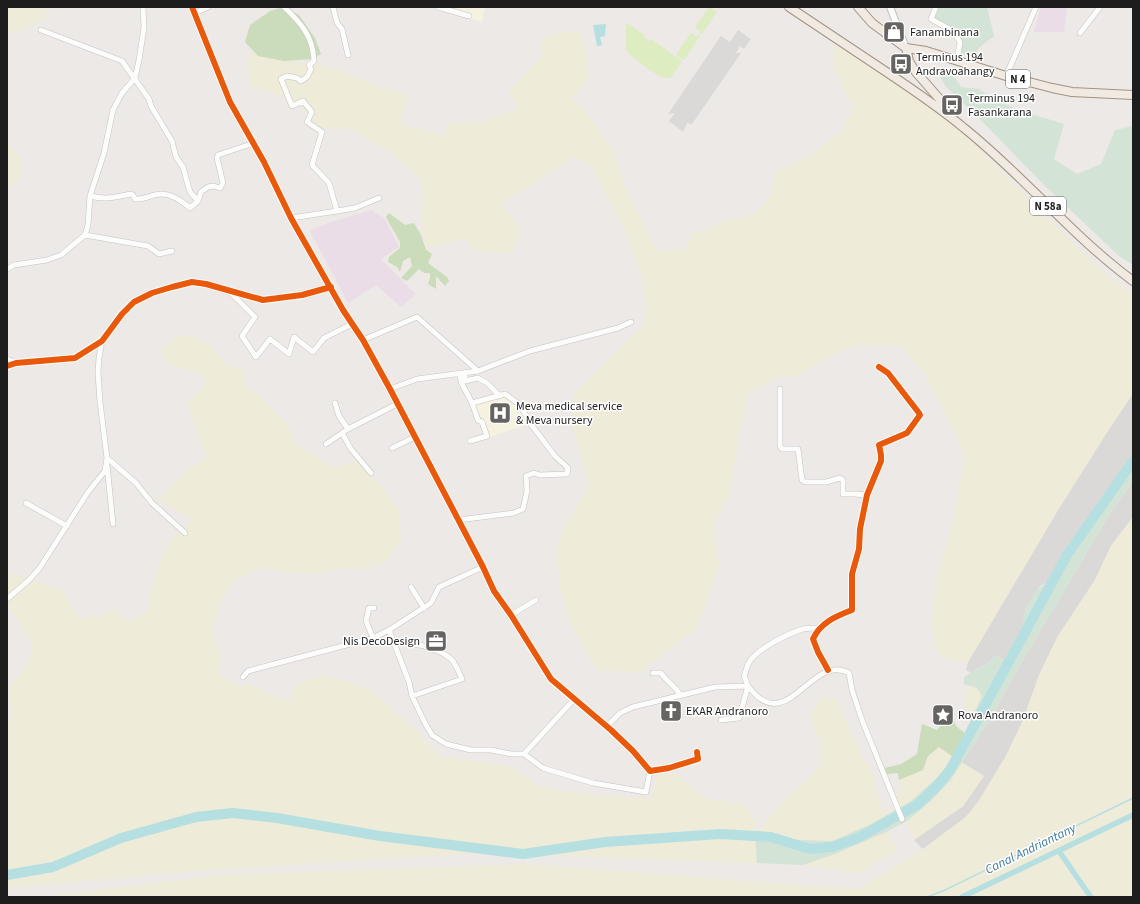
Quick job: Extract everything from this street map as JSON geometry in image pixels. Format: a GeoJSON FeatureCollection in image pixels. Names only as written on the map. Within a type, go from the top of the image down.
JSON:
{"type":"FeatureCollection","features":[{"type":"Feature","properties":{"kind":"main road","name":"N 58a"},"geometry":{"type":"LineString","coordinates":[[790,7],[937,106],[965,128],[998,157],[1070,228],[1107,261],[1133,281]]}},
{"type":"Feature","properties":{"kind":"main road","name":"N 4"},"geometry":{"type":"LineString","coordinates":[[858,7],[872,23],[906,48],[926,51],[1006,76],[1052,88],[1072,92],[1097,92],[1133,95]]}},
{"type":"Feature","properties":{"kind":"main road"},"geometry":{"type":"LineString","coordinates":[[906,48],[909,61],[915,71],[965,128]]}},
{"type":"Feature","properties":{"kind":"street"},"geometry":{"type":"LineString","coordinates":[[7,269],[14,265],[47,260],[61,255],[85,235],[88,225],[90,196],[104,153],[113,110],[122,93],[135,78],[140,60],[144,28],[143,7]]}},
{"type":"Feature","properties":{"kind":"street"},"geometry":{"type":"LineString","coordinates":[[192,7],[230,102],[254,143],[291,218],[390,389],[483,567],[494,591],[511,615],[551,679],[634,750],[650,771],[646,792],[593,783],[543,768],[524,754],[511,754],[491,750],[471,750],[446,744],[432,735],[412,696],[409,682],[389,630]]}},
{"type":"Feature","properties":{"kind":"street"},"geometry":{"type":"LineString","coordinates":[[195,13],[208,7]]}},
{"type":"Feature","properties":{"kind":"street"},"geometry":{"type":"LineString","coordinates":[[284,7],[300,23],[307,34],[314,54],[314,61],[309,65],[310,69],[307,77],[301,81],[297,78],[287,76],[281,80],[292,106],[303,101],[312,112],[307,122],[322,132],[312,164],[329,183],[337,211]]}},
{"type":"Feature","properties":{"kind":"street"},"geometry":{"type":"LineString","coordinates":[[333,7],[337,23],[342,30],[348,55]]}},
{"type":"Feature","properties":{"kind":"street"},"geometry":{"type":"LineString","coordinates":[[438,7],[469,16]]}},
{"type":"Feature","properties":{"kind":"street"},"geometry":{"type":"LineString","coordinates":[[890,7],[906,48]]}},
{"type":"Feature","properties":{"kind":"street"},"geometry":{"type":"LineString","coordinates":[[936,7],[931,19],[953,31],[960,42],[957,60]]}},
{"type":"Feature","properties":{"kind":"street"},"geometry":{"type":"LineString","coordinates":[[1006,76],[1036,7]]}},
{"type":"Feature","properties":{"kind":"street"},"geometry":{"type":"LineString","coordinates":[[1080,33],[1100,7]]}},
{"type":"Feature","properties":{"kind":"street"},"geometry":{"type":"LineString","coordinates":[[41,30],[122,61],[149,99],[151,106],[172,141],[176,157],[183,166],[190,192],[198,201]]}},
{"type":"Feature","properties":{"kind":"street"},"geometry":{"type":"LineString","coordinates":[[90,196],[96,198],[111,198],[131,194],[135,199],[139,199],[161,194],[180,200],[190,208],[198,201],[201,192],[208,187],[220,188],[223,183],[217,158],[218,155],[254,143]]}},
{"type":"Feature","properties":{"kind":"street"},"geometry":{"type":"LineString","coordinates":[[291,218],[355,208],[380,198]]}},
{"type":"Feature","properties":{"kind":"street"},"geometry":{"type":"LineString","coordinates":[[85,235],[148,246],[158,254],[172,252]]}},
{"type":"Feature","properties":{"kind":"street"},"geometry":{"type":"LineString","coordinates":[[7,366],[16,363],[75,358],[102,341],[122,314],[134,302],[152,293],[192,282],[206,284],[230,292],[263,300],[302,295],[330,287]]}},
{"type":"Feature","properties":{"kind":"street"},"geometry":{"type":"LineString","coordinates":[[230,292],[255,317],[242,336],[256,357],[270,339],[289,354],[294,337],[312,352],[324,338],[352,324]]}},
{"type":"Feature","properties":{"kind":"street"},"geometry":{"type":"LineString","coordinates":[[363,340],[417,317],[478,371]]}},
{"type":"Feature","properties":{"kind":"street"},"geometry":{"type":"LineString","coordinates":[[390,389],[417,379],[478,371],[530,350],[618,328],[631,322]]}},
{"type":"Feature","properties":{"kind":"street"},"geometry":{"type":"LineString","coordinates":[[102,341],[98,373],[113,524]]}},
{"type":"Feature","properties":{"kind":"street"},"geometry":{"type":"LineString","coordinates":[[7,359],[16,363]]}},
{"type":"Feature","properties":{"kind":"street"},"geometry":{"type":"LineString","coordinates":[[828,670],[813,639],[819,628],[837,616],[852,610],[852,574],[859,549],[860,529],[867,495],[881,461],[879,445],[907,433],[920,415],[920,413],[888,373],[879,367]]}},
{"type":"Feature","properties":{"kind":"street"},"geometry":{"type":"LineString","coordinates":[[459,373],[465,376],[465,381],[478,378],[487,383],[499,395]]}},
{"type":"Feature","properties":{"kind":"street"},"geometry":{"type":"LineString","coordinates":[[459,373],[462,384],[472,403],[478,420],[482,422],[487,436],[470,442]]}},
{"type":"Feature","properties":{"kind":"street"},"geometry":{"type":"LineString","coordinates":[[780,389],[780,446],[782,449],[798,449],[802,480],[805,482],[820,483],[840,478],[843,480],[843,494],[867,495]]}},
{"type":"Feature","properties":{"kind":"street"},"geometry":{"type":"LineString","coordinates":[[458,520],[514,513],[523,509],[527,491],[526,476],[534,473],[540,476],[567,474],[568,468],[555,456],[530,423],[520,404],[505,394],[472,403]]}},
{"type":"Feature","properties":{"kind":"street"},"geometry":{"type":"LineString","coordinates":[[335,403],[339,416],[348,429]]}},
{"type":"Feature","properties":{"kind":"street"},"geometry":{"type":"LineString","coordinates":[[326,444],[348,429],[397,404]]}},
{"type":"Feature","properties":{"kind":"street"},"geometry":{"type":"LineString","coordinates":[[342,433],[351,448],[371,473]]}},
{"type":"Feature","properties":{"kind":"street"},"geometry":{"type":"LineString","coordinates":[[392,448],[415,437]]}},
{"type":"Feature","properties":{"kind":"street"},"geometry":{"type":"LineString","coordinates":[[7,599],[39,569],[88,492],[105,470],[107,458]]}},
{"type":"Feature","properties":{"kind":"street"},"geometry":{"type":"LineString","coordinates":[[107,458],[136,483],[152,503],[185,533]]}},
{"type":"Feature","properties":{"kind":"street"},"geometry":{"type":"LineString","coordinates":[[26,503],[67,526]]}},
{"type":"Feature","properties":{"kind":"street"},"geometry":{"type":"LineString","coordinates":[[243,678],[248,671],[373,638],[389,630],[424,608],[430,603],[439,587],[483,567]]}},
{"type":"Feature","properties":{"kind":"street"},"geometry":{"type":"LineString","coordinates":[[411,587],[424,608]]}},
{"type":"Feature","properties":{"kind":"street"},"geometry":{"type":"LineString","coordinates":[[511,615],[536,600]]}},
{"type":"Feature","properties":{"kind":"street"},"geometry":{"type":"LineString","coordinates":[[373,638],[366,621],[369,608],[374,608]]}},
{"type":"Feature","properties":{"kind":"street"},"geometry":{"type":"LineString","coordinates":[[819,628],[804,629],[794,633],[757,653],[749,662],[744,676],[748,686],[755,695],[764,702],[776,704],[790,697],[828,670],[837,668],[849,673],[852,690],[862,720],[902,819]]}},
{"type":"Feature","properties":{"kind":"street"},"geometry":{"type":"LineString","coordinates":[[393,641],[418,644],[447,657],[452,660],[462,679],[412,696]]}},
{"type":"Feature","properties":{"kind":"street"},"geometry":{"type":"LineString","coordinates":[[653,673],[661,673],[666,681],[676,686],[680,695]]}},
{"type":"Feature","properties":{"kind":"street"},"geometry":{"type":"LineString","coordinates":[[607,726],[620,714],[633,707],[715,687],[748,686]]}},
{"type":"Feature","properties":{"kind":"street"},"geometry":{"type":"LineString","coordinates":[[721,720],[739,718],[748,686]]}},
{"type":"Feature","properties":{"kind":"street"},"geometry":{"type":"LineString","coordinates":[[524,754],[575,698]]}},
{"type":"Feature","properties":{"kind":"street"},"geometry":{"type":"LineString","coordinates":[[650,771],[669,768],[698,759],[696,752]]}},
{"type":"Feature","properties":{"kind":"shaded area"},"geometry":{"type":"Polygon","coordinates":[[[7,7],[45,7],[48,17],[16,32],[7,32],[7,7]]]}},
{"type":"Feature","properties":{"kind":"shaded area"},"geometry":{"type":"Polygon","coordinates":[[[432,7],[485,7],[482,22],[432,7]]]}},
{"type":"Feature","properties":{"kind":"shaded area"},"geometry":{"type":"Polygon","coordinates":[[[1041,7],[1067,7],[1064,32],[1034,32],[1041,7]]]}},
{"type":"Feature","properties":{"kind":"shaded area"},"geometry":{"type":"Polygon","coordinates":[[[738,30],[751,39],[744,49],[740,46],[736,53],[741,53],[692,124],[687,123],[683,132],[669,121],[675,113],[668,114],[721,36],[730,42],[738,30]]]}},
{"type":"Feature","properties":{"kind":"shaded area"},"geometry":{"type":"Polygon","coordinates":[[[581,31],[589,80],[571,98],[585,111],[612,148],[625,187],[657,251],[686,249],[693,232],[704,231],[723,222],[752,214],[766,203],[772,190],[774,172],[814,153],[841,131],[853,108],[833,68],[834,44],[852,54],[957,125],[995,166],[1100,270],[1133,293],[1133,393],[1058,510],[968,662],[945,659],[936,651],[932,627],[936,580],[956,507],[964,457],[953,429],[925,375],[901,346],[861,345],[833,354],[798,376],[778,377],[748,394],[738,442],[730,494],[714,525],[719,565],[697,628],[640,672],[597,670],[571,626],[560,589],[557,550],[564,527],[582,498],[589,483],[570,420],[574,395],[644,325],[647,305],[641,274],[626,233],[592,167],[574,157],[521,192],[501,203],[521,229],[512,254],[476,251],[464,238],[446,244],[426,247],[421,227],[423,199],[420,179],[392,154],[351,129],[320,128],[293,99],[249,86],[248,53],[289,62],[316,64],[342,71],[377,86],[408,95],[400,122],[412,127],[445,136],[449,123],[481,122],[518,109],[509,90],[542,56],[541,38],[561,33],[581,31]]]}},
{"type":"Feature","properties":{"kind":"shaded area"},"geometry":{"type":"Polygon","coordinates":[[[7,143],[21,158],[22,175],[7,189],[7,143]]]}},
{"type":"Feature","properties":{"kind":"shaded area"},"geometry":{"type":"Polygon","coordinates":[[[372,210],[384,218],[399,247],[381,259],[416,294],[401,307],[376,285],[348,303],[310,231],[331,222],[372,210]]]}},
{"type":"Feature","properties":{"kind":"shaded area"},"geometry":{"type":"Polygon","coordinates":[[[188,335],[211,345],[225,364],[244,369],[246,388],[257,393],[287,425],[296,444],[332,467],[357,462],[383,488],[399,511],[401,542],[385,562],[363,569],[341,567],[322,574],[285,572],[257,567],[246,575],[234,580],[219,605],[212,631],[221,657],[219,671],[223,679],[240,686],[247,684],[288,701],[297,683],[325,675],[367,688],[419,733],[438,756],[513,767],[538,786],[567,792],[651,798],[657,775],[674,773],[704,798],[744,805],[755,820],[757,863],[475,853],[193,871],[7,888],[7,726],[12,717],[8,685],[22,673],[34,648],[7,603],[7,573],[62,590],[79,619],[97,616],[114,609],[130,622],[148,611],[150,596],[161,559],[173,537],[194,519],[157,500],[186,471],[206,457],[187,404],[207,382],[197,372],[168,363],[161,351],[174,338],[188,335]]]}},
{"type":"Feature","properties":{"kind":"shaded area"},"geometry":{"type":"Polygon","coordinates":[[[1133,393],[1133,459],[1095,511],[1048,582],[1040,586],[1026,608],[1022,628],[1023,633],[1005,661],[997,655],[989,662],[971,673],[966,670],[968,662],[1058,510],[1133,393]]]}},
{"type":"Feature","properties":{"kind":"shaded area","name":"Meva medical service & Meva nursery"},"geometry":{"type":"Polygon","coordinates":[[[503,396],[519,407],[528,424],[490,437],[483,420],[480,419],[475,404],[494,399],[499,400],[503,396]]]}},
{"type":"Feature","properties":{"kind":"shaded area"},"geometry":{"type":"Polygon","coordinates":[[[1133,481],[1133,517],[1111,546],[1095,580],[1058,636],[1039,675],[1024,718],[1006,756],[978,802],[966,817],[923,849],[914,840],[963,806],[984,776],[961,762],[988,723],[1019,667],[1107,518],[1133,481]]]}},
{"type":"Feature","properties":{"kind":"shaded area"},"geometry":{"type":"Polygon","coordinates":[[[1133,517],[1133,897],[38,897],[222,875],[522,864],[858,889],[923,849],[966,817],[978,802],[1006,756],[1024,718],[1039,675],[1058,636],[1095,580],[1111,546],[1133,517]]]}},
{"type":"Feature","properties":{"kind":"shaded area"},"geometry":{"type":"Polygon","coordinates":[[[970,685],[977,688],[982,696],[968,726],[964,716],[967,690],[970,685]]]}},
{"type":"Feature","properties":{"kind":"shaded area"},"geometry":{"type":"Polygon","coordinates":[[[820,698],[836,698],[863,759],[873,776],[883,813],[899,804],[895,792],[901,790],[899,780],[923,770],[928,756],[939,747],[953,757],[940,775],[911,801],[871,824],[832,841],[798,840],[758,831],[778,806],[820,767],[820,743],[810,716],[820,698]]]}},
{"type":"Feature","properties":{"kind":"shaded area"},"geometry":{"type":"Polygon","coordinates":[[[961,762],[984,776],[963,806],[914,840],[907,821],[932,800],[950,781],[961,762]]]}},
{"type":"Feature","properties":{"kind":"shaded area"},"geometry":{"type":"Polygon","coordinates":[[[886,832],[898,849],[859,873],[803,865],[835,854],[886,832]]]}},
{"type":"Feature","properties":{"kind":"green space"},"geometry":{"type":"Polygon","coordinates":[[[284,7],[299,15],[315,38],[321,54],[312,59],[284,61],[258,56],[245,42],[250,25],[270,11],[284,7]]]}},
{"type":"Feature","properties":{"kind":"green space"},"geometry":{"type":"Polygon","coordinates":[[[706,7],[710,7],[717,12],[701,35],[699,34],[701,32],[695,27],[708,9],[706,7]]]}},
{"type":"Feature","properties":{"kind":"green space"},"geometry":{"type":"Polygon","coordinates":[[[938,7],[987,7],[994,36],[982,45],[973,56],[958,54],[961,41],[953,31],[933,19],[938,7]]]}},
{"type":"Feature","properties":{"kind":"green space"},"geometry":{"type":"Polygon","coordinates":[[[626,24],[629,24],[650,41],[651,39],[682,61],[671,77],[665,78],[660,76],[629,54],[626,49],[626,24]]]}},
{"type":"Feature","properties":{"kind":"green space"},"geometry":{"type":"Polygon","coordinates":[[[691,33],[697,37],[699,35],[700,36],[684,60],[676,55],[691,33]]]}},
{"type":"Feature","properties":{"kind":"green space"},"geometry":{"type":"Polygon","coordinates":[[[937,70],[952,73],[961,87],[979,89],[997,101],[1028,113],[1064,124],[1054,159],[1077,174],[1101,164],[1115,130],[1133,126],[1133,265],[1119,256],[1044,185],[976,115],[946,87],[937,70]]]}},
{"type":"Feature","properties":{"kind":"green space"},"geometry":{"type":"Polygon","coordinates":[[[389,213],[405,225],[414,223],[421,235],[426,250],[432,254],[428,263],[447,277],[449,281],[445,286],[436,276],[436,289],[428,284],[430,273],[424,273],[419,269],[407,281],[401,278],[412,266],[410,257],[403,261],[400,272],[397,267],[388,262],[389,257],[400,248],[400,242],[386,217],[389,213]]]}},
{"type":"Feature","properties":{"kind":"green space"},"geometry":{"type":"Polygon","coordinates":[[[1133,459],[1133,481],[1107,518],[1019,667],[988,723],[950,781],[932,800],[907,821],[886,832],[835,854],[803,865],[757,863],[755,833],[758,831],[798,840],[832,841],[871,824],[911,801],[940,775],[953,757],[982,696],[977,688],[964,684],[964,677],[989,662],[997,655],[1005,661],[1022,635],[1022,626],[1025,613],[1030,601],[1042,585],[1048,582],[1095,511],[1133,459]]]}},
{"type":"Feature","properties":{"kind":"green space"},"geometry":{"type":"Polygon","coordinates":[[[952,719],[957,727],[965,733],[953,757],[939,747],[928,756],[923,770],[899,780],[898,773],[887,774],[885,768],[901,764],[917,754],[922,724],[937,730],[943,722],[952,719]]]}},
{"type":"Feature","properties":{"kind":"water"},"geometry":{"type":"Polygon","coordinates":[[[606,24],[605,36],[600,37],[602,45],[597,46],[593,25],[606,24]]]}},
{"type":"Feature","properties":{"kind":"waterway"},"geometry":{"type":"LineString","coordinates":[[7,875],[53,867],[121,838],[196,817],[233,813],[277,818],[380,836],[523,854],[605,842],[720,834],[771,837],[810,849],[832,847],[858,838],[917,805],[936,787],[950,770],[1067,555],[1133,461]]}},
{"type":"Feature","properties":{"kind":"waterway","name":"Canal Andriantany"},"geometry":{"type":"LineString","coordinates":[[927,897],[943,891],[1133,798]]}},
{"type":"Feature","properties":{"kind":"waterway"},"geometry":{"type":"LineString","coordinates":[[962,897],[1133,815]]}},
{"type":"Feature","properties":{"kind":"waterway"},"geometry":{"type":"LineString","coordinates":[[1059,851],[1091,897]]}},
{"type":"Feature","properties":{"kind":"cycle path"},"geometry":{"type":"LineString","coordinates":[[192,7],[230,102],[264,162],[291,218],[390,389],[483,567],[494,591],[511,615],[551,679],[611,730],[633,751],[650,771],[669,768],[698,759],[697,752]]}},
{"type":"Feature","properties":{"kind":"cycle path"},"geometry":{"type":"LineString","coordinates":[[7,366],[16,363],[75,358],[102,341],[122,314],[134,302],[152,293],[192,282],[206,284],[263,300],[302,295],[331,287]]}},
{"type":"Feature","properties":{"kind":"cycle path"},"geometry":{"type":"LineString","coordinates":[[828,670],[813,639],[824,624],[852,610],[852,574],[859,549],[860,529],[867,495],[881,461],[879,445],[907,433],[920,415],[888,373],[879,367]]}},
{"type":"Feature","properties":{"kind":"place","name":"Fanambinana"},"geometry":{"type":"Point","coordinates":[894,32]}},
{"type":"Feature","properties":{"kind":"place","name":"Terminus 194 Andravoahangy"},"geometry":{"type":"Point","coordinates":[901,64]}},
{"type":"Feature","properties":{"kind":"place","name":"Terminus 194 Fasankarana"},"geometry":{"type":"Point","coordinates":[952,105]}},
{"type":"Feature","properties":{"kind":"place","name":"Meva medical service & Meva nursery"},"geometry":{"type":"Point","coordinates":[500,413]}},
{"type":"Feature","properties":{"kind":"place","name":"Nis DecoDesign"},"geometry":{"type":"Point","coordinates":[436,641]}},
{"type":"Feature","properties":{"kind":"place","name":"EKAR Andranoro"},"geometry":{"type":"Point","coordinates":[671,711]}},
{"type":"Feature","properties":{"kind":"place","name":"Rova Andranoro"},"geometry":{"type":"Point","coordinates":[943,715]}}]}
